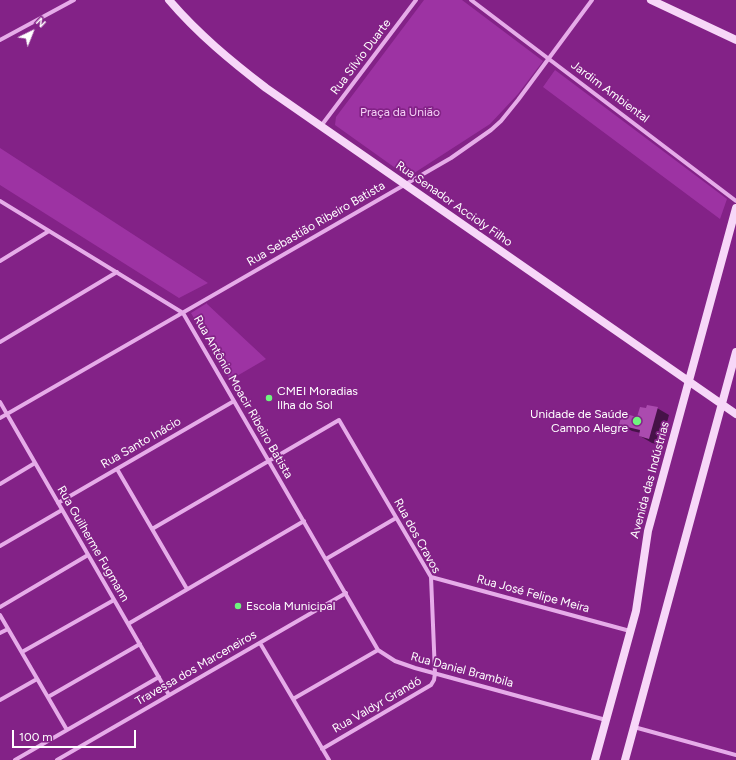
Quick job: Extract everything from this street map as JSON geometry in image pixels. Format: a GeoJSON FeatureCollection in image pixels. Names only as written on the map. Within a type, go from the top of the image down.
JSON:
{"type":"FeatureCollection","features":[{"type":"Feature","properties":{"kind":"main road","name":"Rua Senador Accioly Filho"},"geometry":{"type":"LineString","coordinates":[[169,0],[193,27],[224,55],[260,83],[736,414]]}},
{"type":"Feature","properties":{"kind":"main road"},"geometry":{"type":"LineString","coordinates":[[651,0],[736,40]]}},
{"type":"Feature","properties":{"kind":"main road","name":"Avenida das Indústrias"},"geometry":{"type":"LineString","coordinates":[[595,760],[638,597],[648,531],[736,208]]}},
{"type":"Feature","properties":{"kind":"main road"},"geometry":{"type":"LineString","coordinates":[[625,760],[736,352]]}},
{"type":"Feature","properties":{"kind":"street"},"geometry":{"type":"LineString","coordinates":[[0,40],[74,0]]}},
{"type":"Feature","properties":{"kind":"street","name":"Rua Sílvio Duarte"},"geometry":{"type":"LineString","coordinates":[[321,126],[416,0]]}},
{"type":"Feature","properties":{"kind":"street","name":"Jardim Ambiental"},"geometry":{"type":"LineString","coordinates":[[471,0],[736,201]]}},
{"type":"Feature","properties":{"kind":"street","name":"Rua Sebastião Ribeiro Batista"},"geometry":{"type":"LineString","coordinates":[[0,418],[463,150],[491,130],[510,111],[592,0]]}},
{"type":"Feature","properties":{"kind":"street","name":"Rua Antônio Moacir Ribeiro Batista"},"geometry":{"type":"LineString","coordinates":[[0,201],[183,312],[346,593]]}},
{"type":"Feature","properties":{"kind":"street"},"geometry":{"type":"LineString","coordinates":[[0,261],[49,231]]}},
{"type":"Feature","properties":{"kind":"street"},"geometry":{"type":"LineString","coordinates":[[0,342],[117,272]]}},
{"type":"Feature","properties":{"kind":"street","name":"Rua Santo Inácio"},"geometry":{"type":"LineString","coordinates":[[58,503],[234,401]]}},
{"type":"Feature","properties":{"kind":"street","name":"Rua Guilherme Fugmann"},"geometry":{"type":"LineString","coordinates":[[0,402],[169,695]]}},
{"type":"Feature","properties":{"kind":"street","name":"Rua dos Cravos"},"geometry":{"type":"LineString","coordinates":[[269,461],[339,420],[431,577],[434,673]]}},
{"type":"Feature","properties":{"kind":"street"},"geometry":{"type":"LineString","coordinates":[[152,529],[269,461]]}},
{"type":"Feature","properties":{"kind":"street"},"geometry":{"type":"LineString","coordinates":[[0,484],[35,463]]}},
{"type":"Feature","properties":{"kind":"street"},"geometry":{"type":"LineString","coordinates":[[117,469],[187,589]]}},
{"type":"Feature","properties":{"kind":"street"},"geometry":{"type":"LineString","coordinates":[[0,546],[62,510]]}},
{"type":"Feature","properties":{"kind":"street"},"geometry":{"type":"LineString","coordinates":[[326,559],[396,518]]}},
{"type":"Feature","properties":{"kind":"street"},"geometry":{"type":"LineString","coordinates":[[128,624],[304,521]]}},
{"type":"Feature","properties":{"kind":"street"},"geometry":{"type":"LineString","coordinates":[[0,607],[88,555]]}},
{"type":"Feature","properties":{"kind":"street","name":"Rua José Felipe Meira"},"geometry":{"type":"LineString","coordinates":[[431,577],[630,631]]}},
{"type":"Feature","properties":{"kind":"street"},"geometry":{"type":"LineString","coordinates":[[293,699],[378,650],[346,593]]}},
{"type":"Feature","properties":{"kind":"street","name":"Travessa dos Marceneiros"},"geometry":{"type":"LineString","coordinates":[[57,760],[346,593]]}},
{"type":"Feature","properties":{"kind":"street"},"geometry":{"type":"LineString","coordinates":[[22,652],[114,600]]}},
{"type":"Feature","properties":{"kind":"street"},"geometry":{"type":"LineString","coordinates":[[0,615],[67,730]]}},
{"type":"Feature","properties":{"kind":"street"},"geometry":{"type":"LineString","coordinates":[[0,633],[8,629]]}},
{"type":"Feature","properties":{"kind":"street"},"geometry":{"type":"LineString","coordinates":[[260,643],[329,760]]}},
{"type":"Feature","properties":{"kind":"street"},"geometry":{"type":"LineString","coordinates":[[48,697],[140,644]]}},
{"type":"Feature","properties":{"kind":"street","name":"Rua Daniel Brambila"},"geometry":{"type":"LineString","coordinates":[[378,650],[405,665],[606,720]]}},
{"type":"Feature","properties":{"kind":"street","name":"Rua Valdyr Grandó"},"geometry":{"type":"LineString","coordinates":[[322,749],[431,685],[434,680],[434,673]]}},
{"type":"Feature","properties":{"kind":"street"},"geometry":{"type":"LineString","coordinates":[[15,760],[159,676]]}},
{"type":"Feature","properties":{"kind":"street"},"geometry":{"type":"LineString","coordinates":[[0,700],[37,679]]}},
{"type":"Feature","properties":{"kind":"street"},"geometry":{"type":"LineString","coordinates":[[634,727],[736,755]]}},
{"type":"Feature","properties":{"kind":"green space","name":"Praça da União"},"geometry":{"type":"Polygon","coordinates":[[[424,0],[462,0],[543,61],[518,94],[490,124],[408,177],[335,125],[336,117],[424,0]]]}},
{"type":"Feature","properties":{"kind":"green space"},"geometry":{"type":"Polygon","coordinates":[[[555,70],[727,199],[720,219],[543,87],[555,70]]]}},
{"type":"Feature","properties":{"kind":"green space"},"geometry":{"type":"Polygon","coordinates":[[[0,148],[208,283],[179,298],[0,185],[0,148]]]}},
{"type":"Feature","properties":{"kind":"green space"},"geometry":{"type":"Polygon","coordinates":[[[207,303],[266,359],[230,380],[191,313],[207,303]]]}},
{"type":"Feature","properties":{"kind":"building","name":"Unidade de Saúde Campo Alegre"},"geometry":{"type":"Polygon","coordinates":[[[647,405],[658,407],[649,439],[639,436],[640,430],[619,425],[622,413],[637,417],[640,407],[646,408],[647,405]]]}},
{"type":"Feature","properties":{"kind":"place","name":"CMEI Moradias Ilha do Sol"},"geometry":{"type":"Point","coordinates":[269,398]}},
{"type":"Feature","properties":{"kind":"place","name":"Unidade de Saúde Campo Alegre"},"geometry":{"type":"Point","coordinates":[637,421]}},
{"type":"Feature","properties":{"kind":"place","name":"Escola Municipal"},"geometry":{"type":"Point","coordinates":[238,606]}}]}
